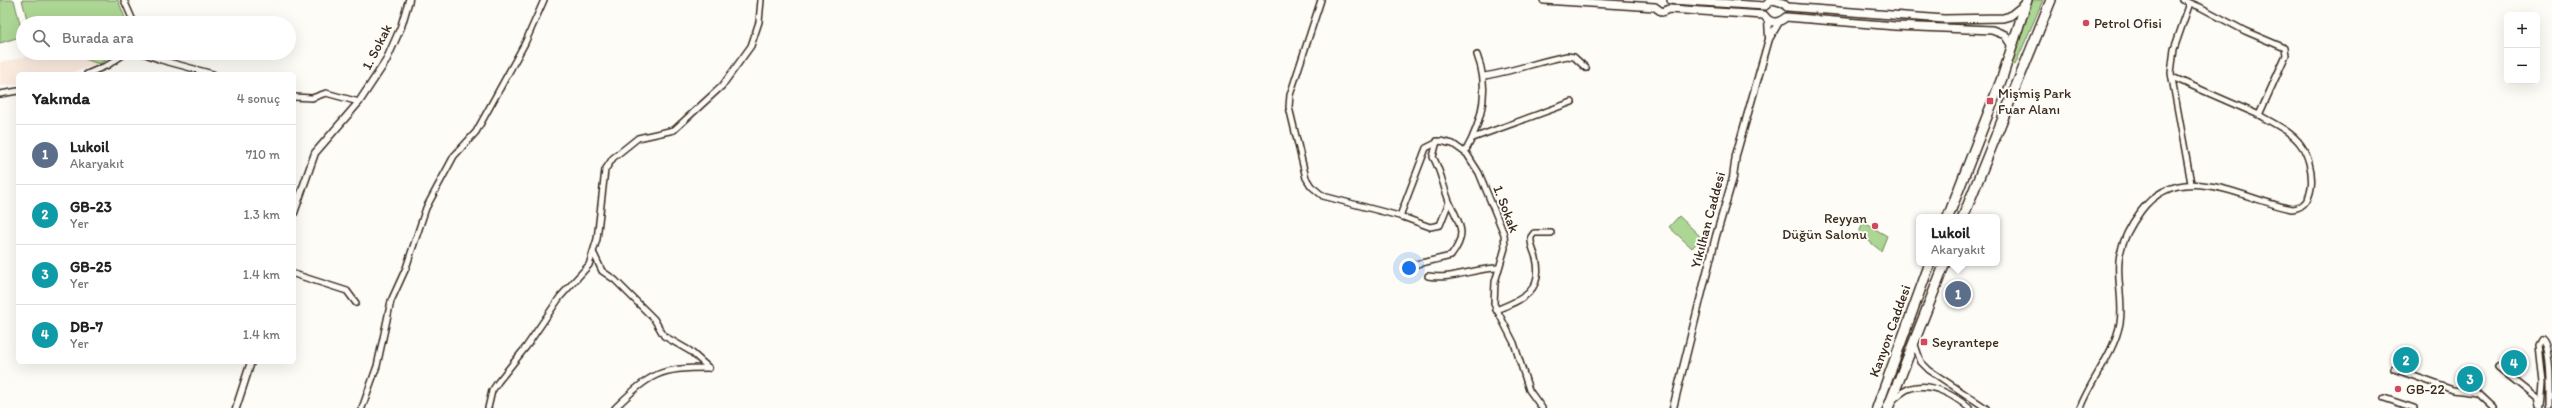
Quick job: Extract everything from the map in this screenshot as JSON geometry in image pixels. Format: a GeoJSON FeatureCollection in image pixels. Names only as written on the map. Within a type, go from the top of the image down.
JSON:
{"type":"FeatureCollection","features":[{"type":"Feature","properties":{"kind":"highway"},"geometry":{"type":"LineString","coordinates":[[1964,214],[2051,0]]}},
{"type":"Feature","properties":{"kind":"highway"},"geometry":{"type":"LineString","coordinates":[[1949,214],[2012,46],[2026,2]]}},
{"type":"Feature","properties":{"kind":"highway","name":"Kanyon Caddesi"},"geometry":{"type":"LineString","coordinates":[[1877,408],[1929,266]]}},
{"type":"Feature","properties":{"kind":"highway"},"geometry":{"type":"LineString","coordinates":[[1889,405],[1944,266]]}},
{"type":"Feature","properties":{"kind":"main road"},"geometry":{"type":"LineString","coordinates":[[1544,0],[1655,4],[1662,12],[1669,9],[1766,18],[1779,22],[1786,17],[1895,26],[1992,30],[2005,36],[2012,46]]}},
{"type":"Feature","properties":{"kind":"main road"},"geometry":{"type":"LineString","coordinates":[[1671,0],[1765,6],[1773,0],[1784,3],[1937,18],[1984,20],[2010,16],[2026,2]]}},
{"type":"Feature","properties":{"kind":"street"},"geometry":{"type":"LineString","coordinates":[[124,0],[131,16]]}},
{"type":"Feature","properties":{"kind":"street","name":"1. Sokak"},"geometry":{"type":"LineString","coordinates":[[296,207],[315,153],[359,102],[386,61],[401,27],[409,0]]}},
{"type":"Feature","properties":{"kind":"street"},"geometry":{"type":"LineString","coordinates":[[362,408],[377,366],[392,301],[406,268],[426,208],[454,156],[476,132],[525,43],[544,0]]}},
{"type":"Feature","properties":{"kind":"street"},"geometry":{"type":"LineString","coordinates":[[488,408],[492,391],[498,382],[560,297],[589,265],[594,254],[601,188],[605,170],[613,158],[638,138],[674,130],[722,86],[751,46],[759,22],[761,0]]}},
{"type":"Feature","properties":{"kind":"street"},"geometry":{"type":"LineString","coordinates":[[1669,9],[1671,0]]}},
{"type":"Feature","properties":{"kind":"street"},"geometry":{"type":"LineString","coordinates":[[2183,0],[2200,7],[2245,31],[2285,48],[2286,55],[2259,115]]}},
{"type":"Feature","properties":{"kind":"street"},"geometry":{"type":"LineString","coordinates":[[2200,7],[2203,0]]}},
{"type":"Feature","properties":{"kind":"street"},"geometry":{"type":"LineString","coordinates":[[1320,1],[1290,95],[1289,107],[1306,178],[1311,186],[1323,196],[1400,216],[1430,227],[1440,225],[1450,202]]}},
{"type":"Feature","properties":{"kind":"street"},"geometry":{"type":"LineString","coordinates":[[1784,3],[1786,17]]}},
{"type":"Feature","properties":{"kind":"street"},"geometry":{"type":"LineString","coordinates":[[2190,3],[2174,49],[2172,77],[2192,183]]}},
{"type":"Feature","properties":{"kind":"street"},"geometry":{"type":"LineString","coordinates":[[1765,6],[1766,18]]}},
{"type":"Feature","properties":{"kind":"street","name":"Yıkılhan Caddesi"},"geometry":{"type":"LineString","coordinates":[[1766,18],[1768,39]]}},
{"type":"Feature","properties":{"kind":"street","name":"Yıkılhan Caddesi"},"geometry":{"type":"LineString","coordinates":[[1673,408],[1716,236],[1733,178],[1736,155],[1768,39],[1779,22]]}},
{"type":"Feature","properties":{"kind":"street"},"geometry":{"type":"LineString","coordinates":[[1465,152],[1473,138],[1481,116],[1484,76],[1477,55]]}},
{"type":"Feature","properties":{"kind":"street"},"geometry":{"type":"LineString","coordinates":[[1484,76],[1503,74],[1523,66],[1567,56],[1574,57],[1586,68]]}},
{"type":"Feature","properties":{"kind":"street"},"geometry":{"type":"LineString","coordinates":[[92,72],[108,66],[116,60]]}},
{"type":"Feature","properties":{"kind":"street"},"geometry":{"type":"LineString","coordinates":[[161,60],[206,72]]}},
{"type":"Feature","properties":{"kind":"street"},"geometry":{"type":"LineString","coordinates":[[2080,408],[2115,340],[2122,310],[2120,253],[2134,220],[2147,202],[2165,189],[2183,183],[2192,183],[2220,188],[2292,209],[2300,208],[2306,203],[2311,178],[2310,162],[2302,146],[2290,132],[2259,115],[2172,77]]}},
{"type":"Feature","properties":{"kind":"street"},"geometry":{"type":"LineString","coordinates":[[0,94],[16,91]]}},
{"type":"Feature","properties":{"kind":"street"},"geometry":{"type":"LineString","coordinates":[[296,97],[312,98],[326,93],[359,102]]}},
{"type":"Feature","properties":{"kind":"street"},"geometry":{"type":"LineString","coordinates":[[1473,138],[1572,102]]}},
{"type":"Feature","properties":{"kind":"street"},"geometry":{"type":"LineString","coordinates":[[1400,216],[1414,183],[1423,153],[1432,143],[1437,141]]}},
{"type":"Feature","properties":{"kind":"street"},"geometry":{"type":"LineString","coordinates":[[1413,265],[1451,256],[1462,232],[1455,209],[1450,202],[1442,173],[1433,157],[1437,141]]}},
{"type":"Feature","properties":{"kind":"street","name":"1. Sokak"},"geometry":{"type":"LineString","coordinates":[[1437,141],[1453,144],[1465,152],[1479,173],[1504,234],[1505,248],[1498,268],[1493,297],[1496,310],[1514,343],[1529,390],[1542,408]]}},
{"type":"Feature","properties":{"kind":"street"},"geometry":{"type":"LineString","coordinates":[[1496,310],[1524,298],[1532,291],[1537,271],[1531,237],[1534,233],[1551,233]]}},
{"type":"Feature","properties":{"kind":"street"},"geometry":{"type":"LineString","coordinates":[[594,254],[602,271],[615,280],[654,319],[664,336],[690,351],[709,368],[662,372],[650,377],[615,408]]}},
{"type":"Feature","properties":{"kind":"street"},"geometry":{"type":"LineString","coordinates":[[1428,276],[1455,275],[1482,268],[1498,268]]}},
{"type":"Feature","properties":{"kind":"street"},"geometry":{"type":"LineString","coordinates":[[296,275],[347,291],[356,303]]}},
{"type":"Feature","properties":{"kind":"street"},"geometry":{"type":"LineString","coordinates":[[2540,408],[2542,383],[2539,345],[2542,340],[2546,347],[2551,384],[2550,408]]}},
{"type":"Feature","properties":{"kind":"street"},"geometry":{"type":"LineString","coordinates":[[1914,341],[1921,362],[1928,370],[1986,408]]}},
{"type":"Feature","properties":{"kind":"street"},"geometry":{"type":"LineString","coordinates":[[236,408],[249,364]]}},
{"type":"Feature","properties":{"kind":"street"},"geometry":{"type":"LineString","coordinates":[[2498,367],[2537,398],[2540,408]]}},
{"type":"Feature","properties":{"kind":"street"},"geometry":{"type":"LineString","coordinates":[[2394,370],[2453,390],[2478,393],[2494,408]]}},
{"type":"Feature","properties":{"kind":"street"},"geometry":{"type":"LineString","coordinates":[[1889,405],[1909,388],[1921,386],[1940,390],[1969,408]]}},
{"type":"Feature","properties":{"kind":"street"},"geometry":{"type":"LineString","coordinates":[[2384,398],[2414,408]]}},
{"type":"Feature","properties":{"kind":"shaded area"},"geometry":{"type":"Polygon","coordinates":[[[16,59],[88,60],[99,64],[73,72],[16,72],[16,84],[0,86],[0,62],[16,59]]]}},
{"type":"Feature","properties":{"kind":"green space"},"geometry":{"type":"Polygon","coordinates":[[[0,0],[14,0],[18,16],[16,16],[16,38],[0,43],[0,0]]]}},
{"type":"Feature","properties":{"kind":"green space"},"geometry":{"type":"Polygon","coordinates":[[[22,0],[118,0],[124,16],[26,16],[22,0]]]}},
{"type":"Feature","properties":{"kind":"green space"},"geometry":{"type":"Polygon","coordinates":[[[2031,0],[2043,0],[2015,65],[2011,63],[2031,0]]]}},
{"type":"Feature","properties":{"kind":"green space"},"geometry":{"type":"Polygon","coordinates":[[[88,60],[106,60],[99,64],[88,60]]]}},
{"type":"Feature","properties":{"kind":"green space"},"geometry":{"type":"Polygon","coordinates":[[[1679,216],[1702,238],[1692,248],[1669,227],[1679,216]]]}},
{"type":"Feature","properties":{"kind":"green space"},"geometry":{"type":"Polygon","coordinates":[[[1863,222],[1887,236],[1881,251],[1859,233],[1863,222]]]}},
{"type":"Feature","properties":{"kind":"place","name":"Petrol Ofisi"},"geometry":{"type":"Point","coordinates":[2086,23]}},
{"type":"Feature","properties":{"kind":"place","name":"Mişmiş Park Fuar Alanı"},"geometry":{"type":"Point","coordinates":[1990,101]}},
{"type":"Feature","properties":{"kind":"place","name":"Reyyan Düğün Salonu"},"geometry":{"type":"Point","coordinates":[1875,226]}},
{"type":"Feature","properties":{"kind":"place","name":"Lukoil"},"geometry":{"type":"Point","coordinates":[1958,294]}},
{"type":"Feature","properties":{"kind":"place","name":"Seyrantepe"},"geometry":{"type":"Point","coordinates":[1924,342]}},
{"type":"Feature","properties":{"kind":"place","name":"GB-23"},"geometry":{"type":"Point","coordinates":[2406,360]}},
{"type":"Feature","properties":{"kind":"place","name":"DB-7"},"geometry":{"type":"Point","coordinates":[2514,363]}},
{"type":"Feature","properties":{"kind":"place","name":"GB-25"},"geometry":{"type":"Point","coordinates":[2470,379]}},
{"type":"Feature","properties":{"kind":"place","name":"GB-22"},"geometry":{"type":"Point","coordinates":[2398,389]}}]}
